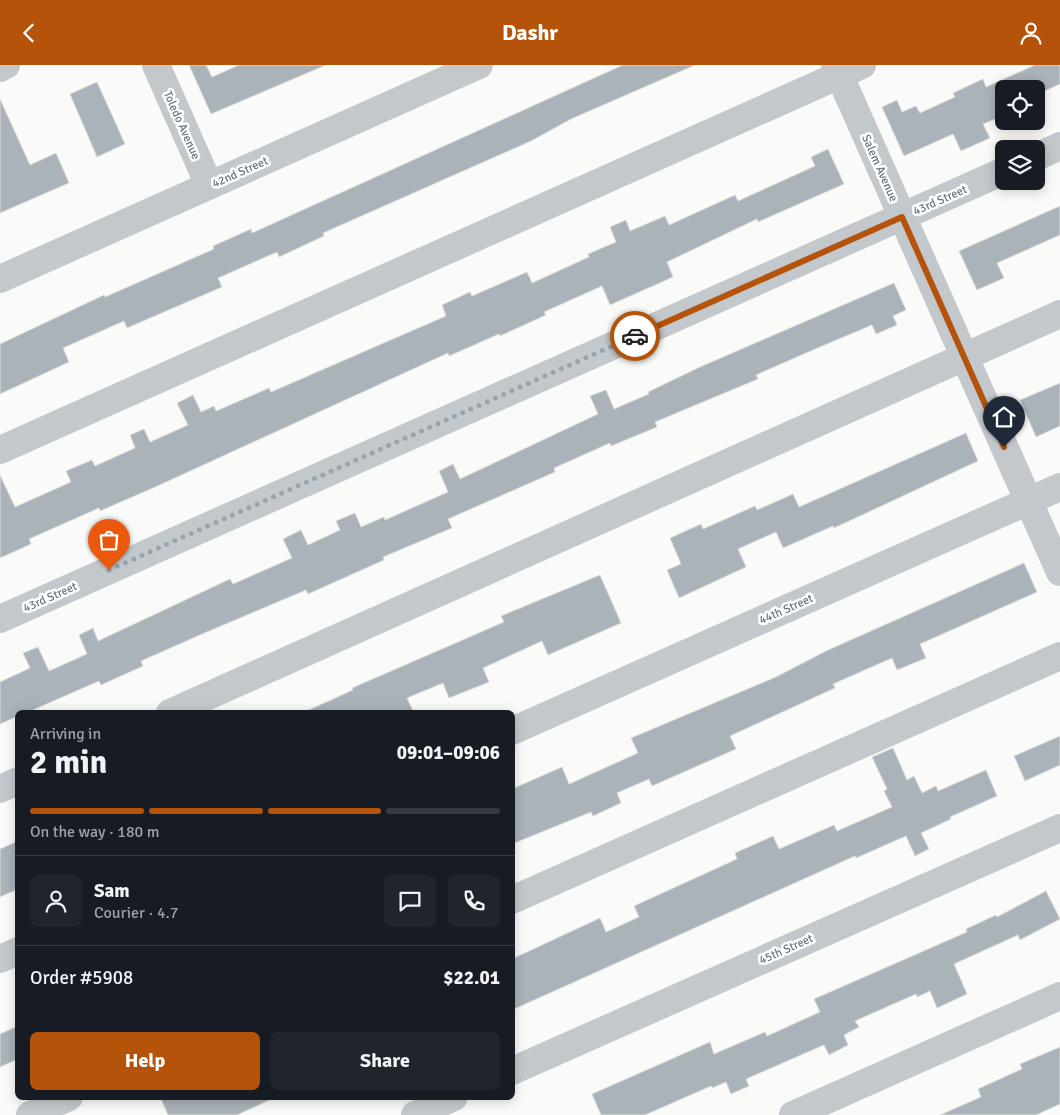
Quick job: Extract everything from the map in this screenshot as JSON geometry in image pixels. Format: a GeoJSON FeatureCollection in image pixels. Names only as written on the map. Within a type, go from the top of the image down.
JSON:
{"type":"FeatureCollection","features":[{"type":"Feature","properties":{"kind":"street"},"geometry":{"type":"LineString","coordinates":[[0,67],[6,65]]}},
{"type":"Feature","properties":{"kind":"street","name":"Toledo Avenue"},"geometry":{"type":"LineString","coordinates":[[156,65],[209,185]]}},
{"type":"Feature","properties":{"kind":"street","name":"42nd Street"},"geometry":{"type":"LineString","coordinates":[[0,279],[479,65]]}},
{"type":"Feature","properties":{"kind":"street"},"geometry":{"type":"LineString","coordinates":[[0,450],[845,68]]}},
{"type":"Feature","properties":{"kind":"street","name":"Salem Avenue"},"geometry":{"type":"LineString","coordinates":[[845,68],[902,217],[1060,572]]}},
{"type":"Feature","properties":{"kind":"street"},"geometry":{"type":"LineString","coordinates":[[1045,153],[1060,146]]}},
{"type":"Feature","properties":{"kind":"street","name":"43rd Street"},"geometry":{"type":"LineString","coordinates":[[0,619],[995,175]]}},
{"type":"Feature","properties":{"kind":"street"},"geometry":{"type":"LineString","coordinates":[[177,710],[1060,314]]}},
{"type":"Feature","properties":{"kind":"street","name":"44th Street"},"geometry":{"type":"LineString","coordinates":[[515,730],[1060,487]]}},
{"type":"Feature","properties":{"kind":"street"},"geometry":{"type":"LineString","coordinates":[[515,899],[1060,656]]}},
{"type":"Feature","properties":{"kind":"street"},"geometry":{"type":"LineString","coordinates":[[0,789],[15,782]]}},
{"type":"Feature","properties":{"kind":"street","name":"45th Street"},"geometry":{"type":"LineString","coordinates":[[515,1070],[1060,828]]}},
{"type":"Feature","properties":{"kind":"street"},"geometry":{"type":"LineString","coordinates":[[0,959],[15,952]]}},
{"type":"Feature","properties":{"kind":"street"},"geometry":{"type":"LineString","coordinates":[[793,1115],[1060,996]]}},
{"type":"Feature","properties":{"kind":"street"},"geometry":{"type":"LineString","coordinates":[[30,1115],[62,1100]]}},
{"type":"Feature","properties":{"kind":"street"},"geometry":{"type":"LineString","coordinates":[[415,1115],[448,1100]]}},
{"type":"Feature","properties":{"kind":"building"},"geometry":{"type":"Polygon","coordinates":[[[189,65],[206,65],[212,77],[239,65],[326,65],[211,114],[189,65]]]}},
{"type":"Feature","properties":{"kind":"building"},"geometry":{"type":"Polygon","coordinates":[[[623,65],[695,65],[571,119],[531,141],[323,233],[324,236],[279,257],[277,252],[218,278],[222,287],[127,328],[124,321],[63,348],[69,362],[0,394],[0,344],[104,295],[105,297],[214,249],[213,246],[251,229],[252,233],[623,65]]]}},
{"type":"Feature","properties":{"kind":"building"},"geometry":{"type":"Polygon","coordinates":[[[1035,65],[1060,65],[1060,84],[1045,91],[1045,80],[1002,80],[1035,65]]]}},
{"type":"Feature","properties":{"kind":"building"},"geometry":{"type":"Polygon","coordinates":[[[983,79],[986,87],[995,83],[995,119],[983,124],[990,138],[961,151],[953,134],[904,156],[882,107],[897,100],[902,112],[916,106],[920,113],[955,97],[953,93],[983,79]]]}},
{"type":"Feature","properties":{"kind":"building"},"geometry":{"type":"Polygon","coordinates":[[[97,82],[125,144],[97,157],[70,94],[97,82]]]}},
{"type":"Feature","properties":{"kind":"building"},"geometry":{"type":"Polygon","coordinates":[[[0,99],[30,165],[56,153],[69,183],[0,213],[0,99]]]}},
{"type":"Feature","properties":{"kind":"building"},"geometry":{"type":"Polygon","coordinates":[[[828,149],[844,184],[758,222],[757,219],[667,262],[673,277],[610,305],[602,286],[544,312],[546,315],[500,336],[499,334],[449,356],[448,353],[153,488],[100,511],[99,508],[29,539],[31,544],[0,558],[0,475],[15,507],[71,482],[66,471],[92,460],[95,466],[135,448],[130,435],[144,429],[150,442],[188,425],[177,403],[193,395],[201,412],[214,406],[216,411],[269,388],[271,392],[446,316],[442,305],[470,292],[472,296],[527,272],[532,283],[589,257],[588,254],[616,242],[610,227],[626,220],[630,231],[665,216],[669,225],[735,195],[738,201],[815,166],[811,157],[828,149]]]}},
{"type":"Feature","properties":{"kind":"building"},"geometry":{"type":"Polygon","coordinates":[[[1060,206],[1060,235],[997,263],[1004,278],[977,290],[959,251],[1060,206]]]}},
{"type":"Feature","properties":{"kind":"building"},"geometry":{"type":"Polygon","coordinates":[[[894,283],[906,310],[893,316],[897,325],[876,334],[872,325],[756,375],[758,379],[655,422],[657,427],[611,446],[610,443],[554,468],[555,472],[448,519],[452,528],[383,557],[384,560],[308,594],[306,590],[202,634],[141,661],[143,666],[101,685],[99,681],[33,710],[15,710],[15,717],[0,724],[0,682],[30,668],[23,653],[38,647],[49,671],[87,654],[79,635],[93,628],[98,641],[230,579],[233,584],[292,558],[283,539],[301,530],[308,545],[340,530],[336,521],[355,513],[361,527],[384,517],[385,520],[448,492],[439,471],[453,464],[460,479],[598,414],[590,396],[606,390],[614,409],[649,394],[648,392],[700,367],[894,283]]]}},
{"type":"Feature","properties":{"kind":"building"},"geometry":{"type":"Polygon","coordinates":[[[1060,383],[1060,426],[1036,437],[1020,400],[1060,383]]]}},
{"type":"Feature","properties":{"kind":"building"},"geometry":{"type":"Polygon","coordinates":[[[966,433],[978,461],[834,528],[833,526],[783,548],[776,532],[738,549],[746,567],[679,598],[667,570],[681,564],[670,538],[701,524],[703,529],[755,506],[757,510],[793,494],[799,507],[966,433]]]}},
{"type":"Feature","properties":{"kind":"building"},"geometry":{"type":"Polygon","coordinates":[[[1024,563],[1037,592],[920,644],[926,658],[897,670],[892,658],[833,684],[835,688],[730,736],[736,749],[652,786],[649,779],[617,793],[621,803],[593,816],[591,812],[515,843],[515,788],[562,767],[569,784],[638,753],[631,738],[776,677],[826,651],[1024,563]]]}},
{"type":"Feature","properties":{"kind":"building"},"geometry":{"type":"Polygon","coordinates":[[[600,575],[621,623],[548,655],[542,641],[483,668],[489,682],[449,698],[443,683],[407,698],[413,710],[309,710],[353,690],[352,688],[504,622],[501,616],[600,575]]]}},
{"type":"Feature","properties":{"kind":"building"},"geometry":{"type":"Polygon","coordinates":[[[1060,736],[1060,765],[1025,781],[1014,756],[1060,736]]]}},
{"type":"Feature","properties":{"kind":"building"},"geometry":{"type":"Polygon","coordinates":[[[893,748],[907,780],[914,776],[922,793],[936,786],[938,791],[986,770],[997,796],[950,817],[951,819],[921,833],[929,849],[915,856],[906,836],[856,858],[855,856],[515,1009],[515,958],[600,918],[606,932],[639,917],[634,906],[737,859],[735,853],[773,836],[779,849],[834,825],[837,831],[892,807],[884,791],[887,789],[872,757],[893,748]]]}},
{"type":"Feature","properties":{"kind":"building"},"geometry":{"type":"Polygon","coordinates":[[[15,842],[15,890],[0,897],[0,849],[15,842]]]}},
{"type":"Feature","properties":{"kind":"building"},"geometry":{"type":"Polygon","coordinates":[[[1046,891],[1060,919],[1020,940],[1018,935],[954,964],[967,994],[937,1008],[930,991],[917,997],[916,994],[855,1021],[859,1027],[844,1035],[848,1045],[829,1055],[824,1045],[746,1079],[749,1086],[731,1094],[726,1082],[712,1088],[711,1086],[645,1115],[601,1115],[592,1094],[710,1042],[714,1054],[765,1032],[767,1036],[820,1012],[814,999],[967,932],[966,929],[996,915],[997,917],[1046,891]]]}},
{"type":"Feature","properties":{"kind":"building"},"geometry":{"type":"Polygon","coordinates":[[[15,1027],[15,1060],[0,1067],[0,1034],[15,1027]]]}},
{"type":"Feature","properties":{"kind":"building"},"geometry":{"type":"Polygon","coordinates":[[[1060,1047],[1060,1104],[1036,1115],[940,1115],[981,1097],[978,1089],[1022,1069],[1020,1064],[1060,1047]]]}},
{"type":"Feature","properties":{"kind":"building"},"geometry":{"type":"Polygon","coordinates":[[[161,1100],[270,1100],[237,1115],[168,1115],[161,1100]]]}},
{"type":"Feature","properties":{"kind":"way so far"},"geometry":{"type":"LineString","coordinates":[[109,570],[635,336]]}},
{"type":"Feature","properties":{"kind":"route"},"geometry":{"type":"LineString","coordinates":[[635,336],[902,217],[1004,447]]}}]}
